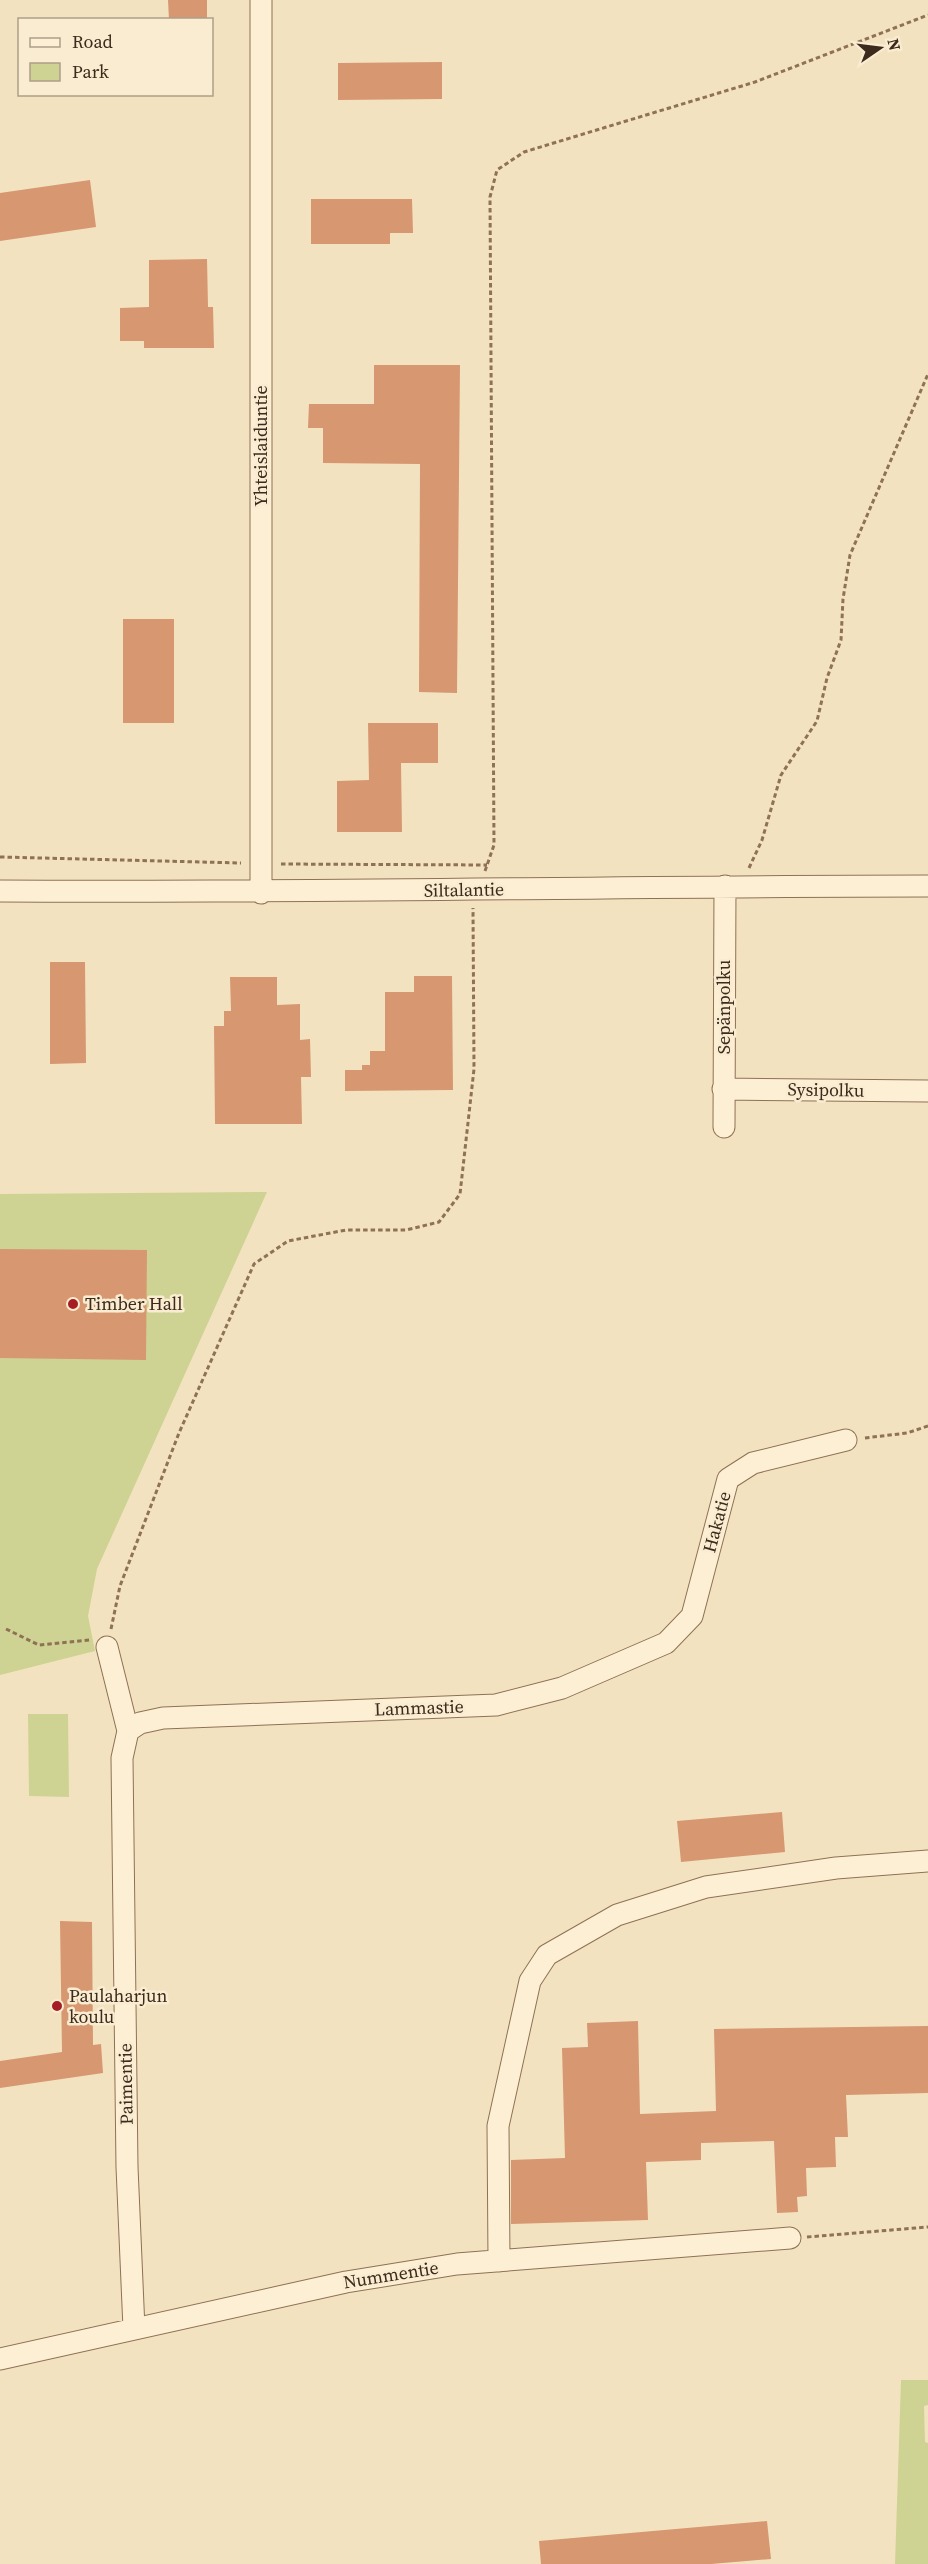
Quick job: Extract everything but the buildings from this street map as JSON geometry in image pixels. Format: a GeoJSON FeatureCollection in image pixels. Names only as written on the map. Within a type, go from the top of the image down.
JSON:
{"type":"FeatureCollection","features":[{"type":"Feature","properties":{"kind":"street","name":"Yhteislaiduntie"},"geometry":{"type":"LineString","coordinates":[[261,0],[261,893]]}},
{"type":"Feature","properties":{"kind":"street","name":"Siltalantie"},"geometry":{"type":"LineString","coordinates":[[0,891],[261,893],[725,886],[928,886]]}},
{"type":"Feature","properties":{"kind":"street","name":"Sepänpolku"},"geometry":{"type":"LineString","coordinates":[[724,1128],[725,886]]}},
{"type":"Feature","properties":{"kind":"street","name":"Sysipolku"},"geometry":{"type":"LineString","coordinates":[[723,1089],[928,1091]]}},
{"type":"Feature","properties":{"kind":"street","name":"Hakatie"},"geometry":{"type":"LineString","coordinates":[[692,1616],[728,1479],[753,1463],[846,1440]]}},
{"type":"Feature","properties":{"kind":"street","name":"Lammastie"},"geometry":{"type":"LineString","coordinates":[[128,1731],[140,1723],[163,1718],[496,1705],[561,1688],[666,1642],[692,1616]]}},
{"type":"Feature","properties":{"kind":"street"},"geometry":{"type":"LineString","coordinates":[[108,1647],[128,1731]]}},
{"type":"Feature","properties":{"kind":"street","name":"Paimentie"},"geometry":{"type":"LineString","coordinates":[[128,1731],[122,1758],[127,2167],[134,2329]]}},
{"type":"Feature","properties":{"kind":"street"},"geometry":{"type":"LineString","coordinates":[[499,2261],[498,2126],[530,1981],[547,1955],[617,1915],[706,1887],[836,1868],[928,1861]]}},
{"type":"Feature","properties":{"kind":"street","name":"Nummentie"},"geometry":{"type":"LineString","coordinates":[[0,2360],[346,2282],[457,2264],[790,2238]]}},
{"type":"Feature","properties":{"kind":"path"},"geometry":{"type":"LineString","coordinates":[[6,1629],[39,1645],[83,1639],[98,1640],[108,1647],[120,1586],[178,1432],[254,1264],[288,1241],[346,1230],[406,1230],[439,1222],[460,1194],[474,1069],[473,905],[476,890],[494,845],[490,197],[497,170],[525,152],[755,82],[928,15]]}},
{"type":"Feature","properties":{"kind":"path"},"geometry":{"type":"LineString","coordinates":[[749,869],[762,840],[781,775],[818,721],[827,678],[841,640],[843,599],[850,555],[928,374]]}},
{"type":"Feature","properties":{"kind":"path"},"geometry":{"type":"LineString","coordinates":[[846,1440],[907,1433],[928,1426]]}},
{"type":"Feature","properties":{"kind":"path"},"geometry":{"type":"LineString","coordinates":[[790,2238],[928,2227]]}},
{"type":"Feature","properties":{"kind":"green space"},"geometry":{"type":"Polygon","coordinates":[[[267,1192],[97,1569],[88,1616],[95,1651],[0,1675],[0,1194],[267,1192]]]}},
{"type":"Feature","properties":{"kind":"green space"},"geometry":{"type":"Polygon","coordinates":[[[28,1714],[68,1714],[69,1797],[29,1796],[28,1714]]]}},
{"type":"Feature","properties":{"kind":"green space"},"geometry":{"type":"Polygon","coordinates":[[[901,2380],[928,2380],[928,2405],[924,2406],[925,2442],[928,2443],[928,2564],[895,2564],[901,2380]]]}},
{"type":"Feature","properties":{"kind":"place","name":"Timber Hall"},"geometry":{"type":"Point","coordinates":[73,1304]}},
{"type":"Feature","properties":{"kind":"place","name":"Paulaharjun koulu"},"geometry":{"type":"Point","coordinates":[57,2006]}}]}
